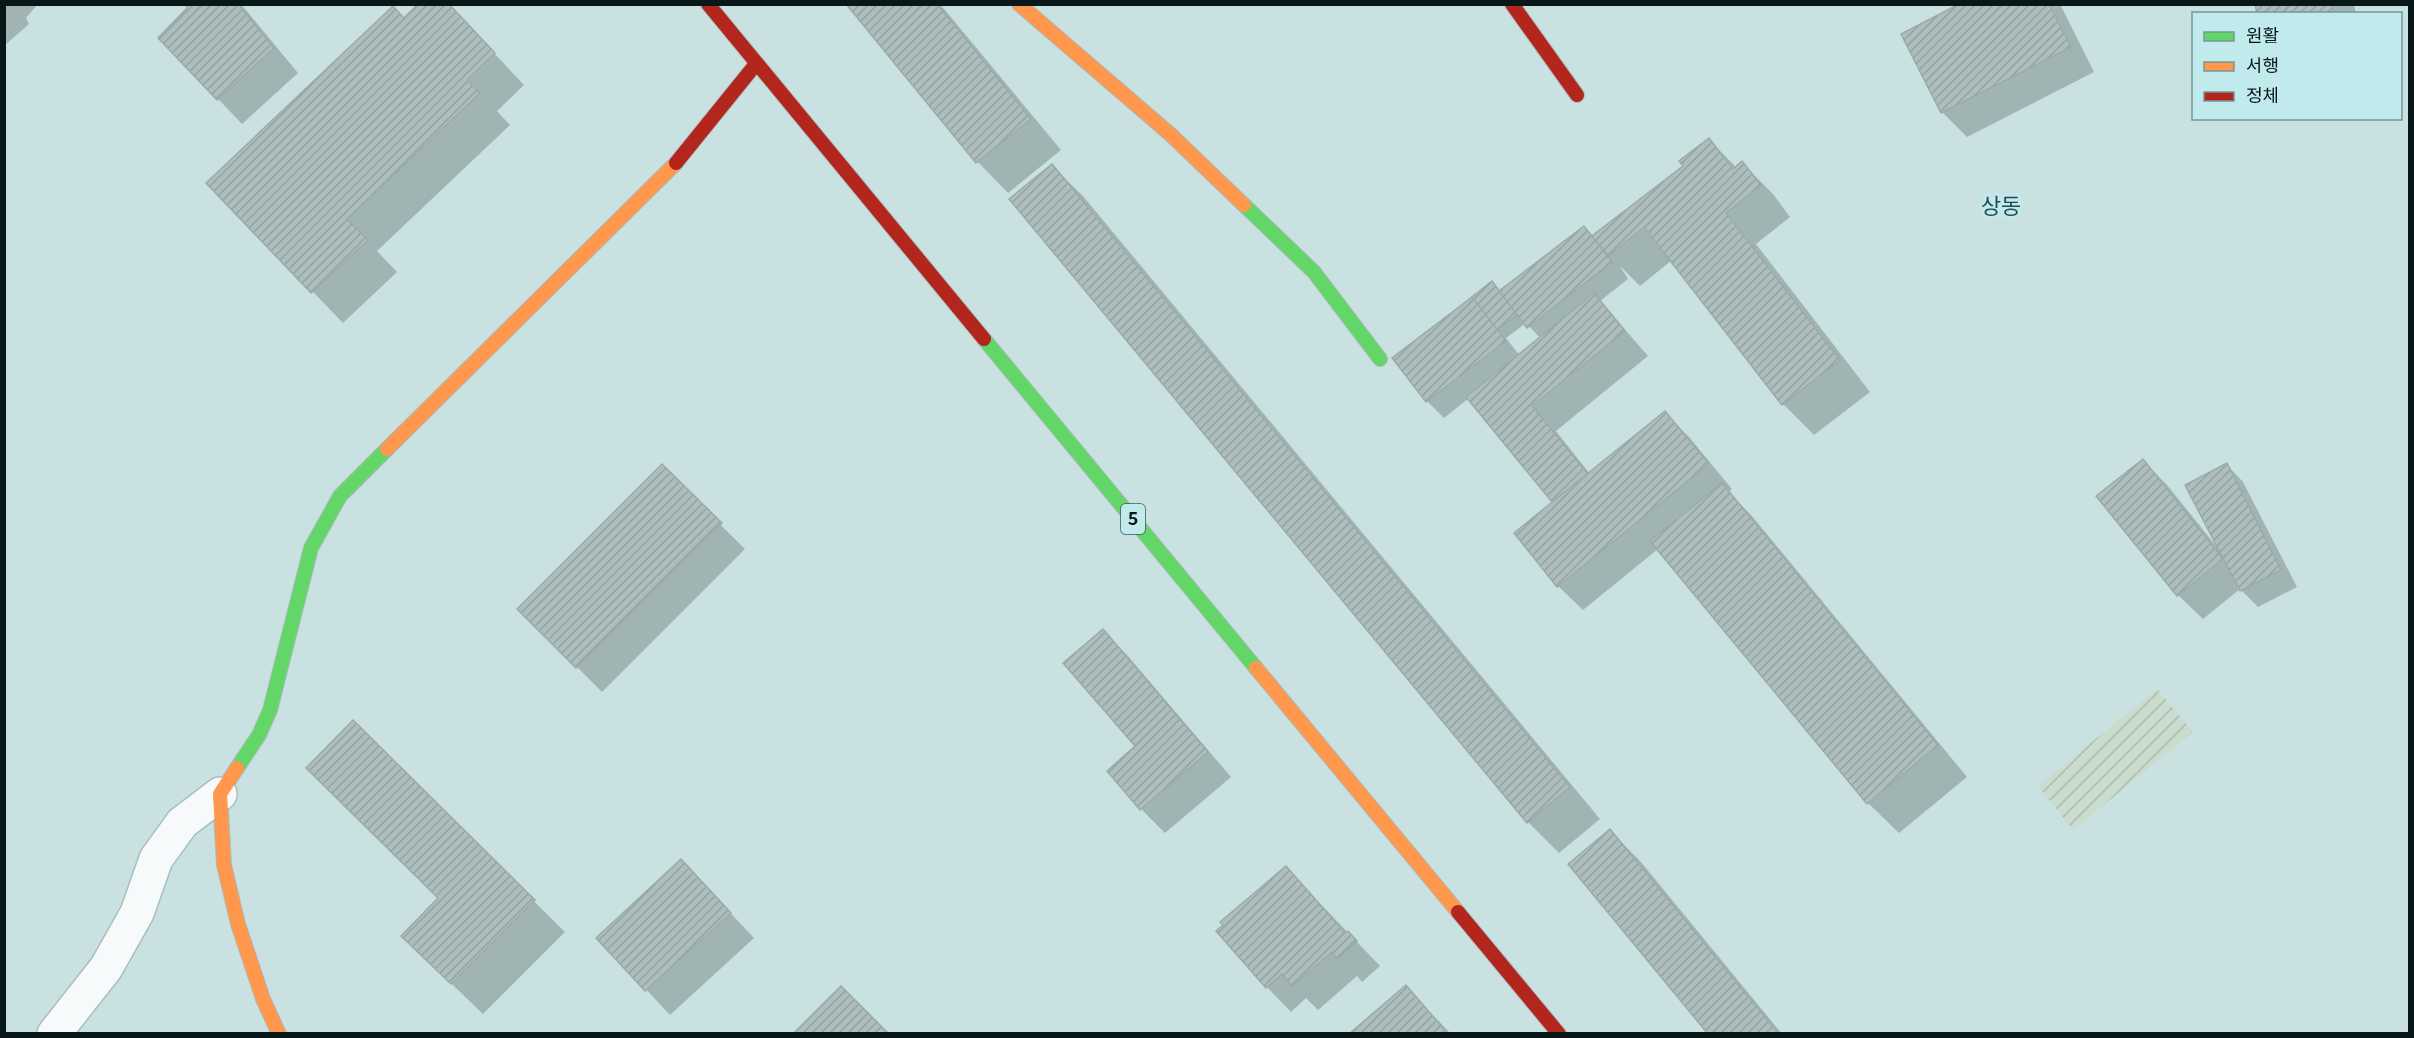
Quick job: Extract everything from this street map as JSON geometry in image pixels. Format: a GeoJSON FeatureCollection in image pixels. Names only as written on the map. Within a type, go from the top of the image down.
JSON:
{"type":"FeatureCollection","features":[{"type":"Feature","properties":{"kind":"main road","name":"5"},"geometry":{"type":"LineString","coordinates":[[708,4],[1559,1034]]}},
{"type":"Feature","properties":{"kind":"main road"},"geometry":{"type":"LineString","coordinates":[[1019,4],[1170,134],[1314,272],[1380,358]]}},
{"type":"Feature","properties":{"kind":"main road"},"geometry":{"type":"LineString","coordinates":[[1512,4],[1577,94]]}},
{"type":"Feature","properties":{"kind":"main road"},"geometry":{"type":"LineString","coordinates":[[279,1034],[263,999],[238,924],[224,865],[220,794],[259,735],[270,710],[311,548],[340,496],[682,157],[756,64]]}},
{"type":"Feature","properties":{"kind":"street"},"geometry":{"type":"LineString","coordinates":[[54,1034],[106,968],[137,914],[156,859],[182,823],[220,794]]}},
{"type":"Feature","properties":{"kind":"green space"},"geometry":{"type":"Polygon","coordinates":[[[2157,689],[2193,732],[2073,830],[2038,786],[2157,689]]]}},
{"type":"Feature","properties":{"kind":"building"},"geometry":{"type":"Polygon","coordinates":[[[185,4],[238,4],[274,48],[217,100],[158,38],[187,8],[185,4]]]}},
{"type":"Feature","properties":{"kind":"building"},"geometry":{"type":"Polygon","coordinates":[[[418,4],[449,4],[495,53],[467,80],[480,93],[347,219],[368,240],[311,293],[206,183],[393,6],[404,18],[418,4]]]}},
{"type":"Feature","properties":{"kind":"building"},"geometry":{"type":"Polygon","coordinates":[[[846,4],[937,4],[1031,119],[976,163],[846,4]]]}},
{"type":"Feature","properties":{"kind":"building"},"geometry":{"type":"Polygon","coordinates":[[[1959,4],[2049,4],[2071,47],[1941,113],[1901,34],[1959,4]]]}},
{"type":"Feature","properties":{"kind":"building"},"geometry":{"type":"Polygon","coordinates":[[[2255,4],[2332,4],[2334,12],[2257,12],[2255,4]]]}},
{"type":"Feature","properties":{"kind":"building"},"geometry":{"type":"Polygon","coordinates":[[[1709,138],[1733,169],[1742,161],[1761,185],[1726,213],[1840,360],[1782,405],[1644,227],[1608,256],[1592,236],[1683,166],[1679,161],[1709,138]]]}},
{"type":"Feature","properties":{"kind":"building"},"geometry":{"type":"Polygon","coordinates":[[[1052,164],[1570,787],[1527,823],[1009,199],[1052,164]]]}},
{"type":"Feature","properties":{"kind":"building"},"geometry":{"type":"Polygon","coordinates":[[[1584,226],[1612,262],[1527,328],[1499,291],[1584,226]]]}},
{"type":"Feature","properties":{"kind":"building"},"geometry":{"type":"Polygon","coordinates":[[[1492,281],[1517,315],[1497,330],[1472,297],[1492,281]]]}},
{"type":"Feature","properties":{"kind":"building"},"geometry":{"type":"Polygon","coordinates":[[[1594,293],[1625,331],[1532,406],[1588,474],[1552,502],[1466,397],[1594,293]]]}},
{"type":"Feature","properties":{"kind":"building"},"geometry":{"type":"Polygon","coordinates":[[[1472,297],[1506,341],[1426,402],[1392,358],[1472,297]]]}},
{"type":"Feature","properties":{"kind":"building"},"geometry":{"type":"Polygon","coordinates":[[[1665,411],[1709,464],[1557,587],[1514,533],[1665,411]]]}},
{"type":"Feature","properties":{"kind":"building"},"geometry":{"type":"Polygon","coordinates":[[[2143,459],[2223,559],[2177,596],[2096,496],[2143,459]]]}},
{"type":"Feature","properties":{"kind":"building"},"geometry":{"type":"Polygon","coordinates":[[[2227,463],[2281,570],[2240,591],[2185,485],[2227,463]]]}},
{"type":"Feature","properties":{"kind":"building"},"geometry":{"type":"Polygon","coordinates":[[[662,464],[722,523],[576,668],[517,609],[662,464]]]}},
{"type":"Feature","properties":{"kind":"building"},"geometry":{"type":"Polygon","coordinates":[[[1722,483],[1938,745],[1867,804],[1650,541],[1722,483]]]}},
{"type":"Feature","properties":{"kind":"building"},"geometry":{"type":"Polygon","coordinates":[[[1103,629],[1208,752],[1140,810],[1107,771],[1135,746],[1063,663],[1103,629]]]}},
{"type":"Feature","properties":{"kind":"building"},"geometry":{"type":"Polygon","coordinates":[[[353,720],[535,900],[451,984],[401,936],[438,898],[306,768],[353,720]]]}},
{"type":"Feature","properties":{"kind":"building"},"geometry":{"type":"Polygon","coordinates":[[[1610,829],[1779,1034],[1708,1034],[1568,864],[1610,829]]]}},
{"type":"Feature","properties":{"kind":"building"},"geometry":{"type":"Polygon","coordinates":[[[681,859],[731,913],[645,991],[596,938],[681,859]]]}},
{"type":"Feature","properties":{"kind":"building"},"geometry":{"type":"Polygon","coordinates":[[[1286,866],[1345,933],[1348,931],[1357,941],[1337,959],[1332,952],[1292,986],[1282,974],[1266,988],[1216,931],[1223,925],[1220,922],[1286,866]]]}},
{"type":"Feature","properties":{"kind":"building"},"geometry":{"type":"Polygon","coordinates":[[[1406,985],[1448,1034],[1349,1034],[1406,985]]]}},
{"type":"Feature","properties":{"kind":"building"},"geometry":{"type":"Polygon","coordinates":[[[841,986],[889,1034],[793,1034],[841,986]]]}},
{"type":"Feature","properties":{"kind":"traffic: fast"},"geometry":{"type":"LineString","coordinates":[[1244,205],[1314,272],[1380,359]]}},
{"type":"Feature","properties":{"kind":"traffic: fast"},"geometry":{"type":"LineString","coordinates":[[984,339],[1256,668]]}},
{"type":"Feature","properties":{"kind":"traffic: fast"},"geometry":{"type":"LineString","coordinates":[[237,768],[259,735],[270,710],[311,548],[340,496],[387,449]]}},
{"type":"Feature","properties":{"kind":"traffic: slow"},"geometry":{"type":"LineString","coordinates":[[1019,4],[1170,134],[1244,205]]}},
{"type":"Feature","properties":{"kind":"traffic: slow"},"geometry":{"type":"LineString","coordinates":[[387,449],[676,163]]}},
{"type":"Feature","properties":{"kind":"traffic: slow"},"geometry":{"type":"LineString","coordinates":[[1256,668],[1458,912]]}},
{"type":"Feature","properties":{"kind":"traffic: slow"},"geometry":{"type":"LineString","coordinates":[[237,768],[220,794],[224,865],[238,924],[263,999],[279,1034]]}},
{"type":"Feature","properties":{"kind":"traffic: jam"},"geometry":{"type":"LineString","coordinates":[[708,4],[984,339]]}},
{"type":"Feature","properties":{"kind":"traffic: jam"},"geometry":{"type":"LineString","coordinates":[[1512,4],[1577,95]]}},
{"type":"Feature","properties":{"kind":"traffic: jam"},"geometry":{"type":"LineString","coordinates":[[676,163],[756,64]]}},
{"type":"Feature","properties":{"kind":"traffic: jam"},"geometry":{"type":"LineString","coordinates":[[1458,912],[1559,1034]]}},
{"type":"Feature","properties":{"kind":"district","name":"상동"},"geometry":{"type":"Point","coordinates":[2001,206]}}]}
